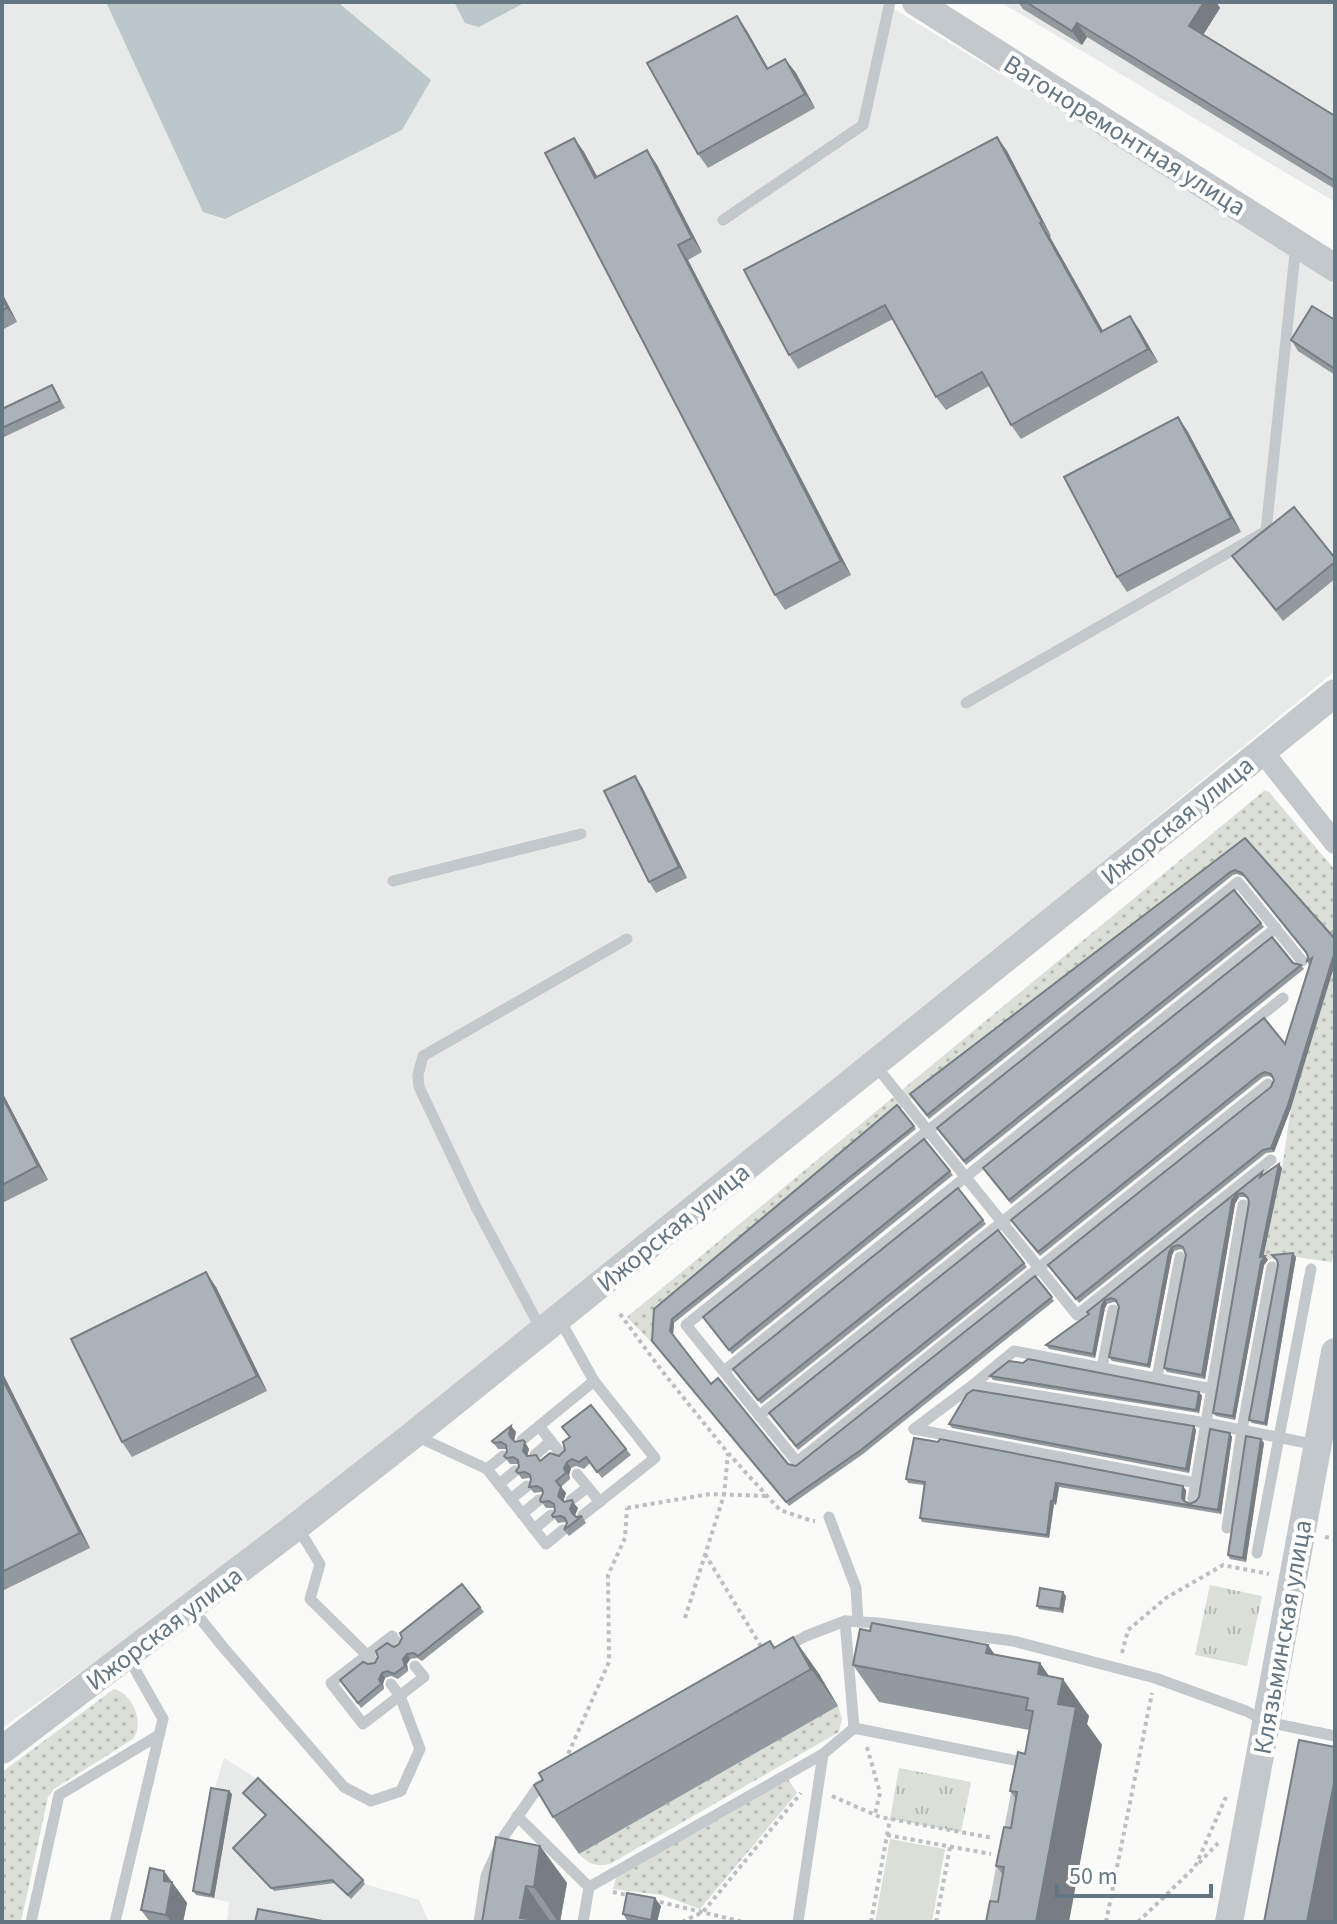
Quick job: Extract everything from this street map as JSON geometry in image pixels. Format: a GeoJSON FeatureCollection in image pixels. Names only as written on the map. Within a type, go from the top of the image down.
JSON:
{"type":"FeatureCollection","features":[{"type":"Feature","properties":{"kind":"street","name":"Вагоноремонтная улица"},"geometry":{"type":"LineString","coordinates":[[916,2],[1335,268]]}},
{"type":"Feature","properties":{"kind":"street","name":"Ижорская улица"},"geometry":{"type":"LineString","coordinates":[[2,1750],[413,1435],[1335,693]]}},
{"type":"Feature","properties":{"kind":"street"},"geometry":{"type":"LineString","coordinates":[[1262,751],[1335,843]]}},
{"type":"Feature","properties":{"kind":"street","name":"Клязьминская улица"},"geometry":{"type":"LineString","coordinates":[[1229,1922],[1335,1354]]}},
{"type":"Feature","properties":{"kind":"lane"},"geometry":{"type":"LineString","coordinates":[[723,220],[863,125],[890,2]]}},
{"type":"Feature","properties":{"kind":"lane"},"geometry":{"type":"LineString","coordinates":[[966,703],[1266,531],[1296,244]]}},
{"type":"Feature","properties":{"kind":"lane"},"geometry":{"type":"LineString","coordinates":[[393,881],[581,834]]}},
{"type":"Feature","properties":{"kind":"lane"},"geometry":{"type":"LineString","coordinates":[[1268,1084],[797,1462],[686,1325],[1238,882],[1302,961]]}},
{"type":"Feature","properties":{"kind":"lane"},"geometry":{"type":"LineString","coordinates":[[724,1371],[1276,928]]}},
{"type":"Feature","properties":{"kind":"lane"},"geometry":{"type":"LineString","coordinates":[[583,1515],[655,1458],[550,1325],[477,1209],[419,1087],[418,1075],[423,1056],[627,939]]}},
{"type":"Feature","properties":{"kind":"lane"},"geometry":{"type":"LineString","coordinates":[[759,1416],[1283,998]]}},
{"type":"Feature","properties":{"kind":"lane"},"geometry":{"type":"LineString","coordinates":[[875,1064],[1077,1315],[1271,1160]]}},
{"type":"Feature","properties":{"kind":"lane"},"geometry":{"type":"LineString","coordinates":[[1193,1499],[1243,1205]]}},
{"type":"Feature","properties":{"kind":"lane"},"geometry":{"type":"LineString","coordinates":[[1157,1378],[1180,1257]]}},
{"type":"Feature","properties":{"kind":"lane"},"geometry":{"type":"LineString","coordinates":[[1227,1528],[1272,1267]]}},
{"type":"Feature","properties":{"kind":"lane"},"geometry":{"type":"LineString","coordinates":[[1257,1553],[1311,1269]]}},
{"type":"Feature","properties":{"kind":"lane"},"geometry":{"type":"LineString","coordinates":[[1102,1368],[1113,1310]]}},
{"type":"Feature","properties":{"kind":"lane"},"geometry":{"type":"LineString","coordinates":[[1196,1483],[914,1429],[1014,1351],[1212,1389]]}},
{"type":"Feature","properties":{"kind":"lane"},"geometry":{"type":"LineString","coordinates":[[522,1440],[594,1381]]}},
{"type":"Feature","properties":{"kind":"lane"},"geometry":{"type":"LineString","coordinates":[[973,1385],[1206,1423],[1318,1445]]}},
{"type":"Feature","properties":{"kind":"lane"},"geometry":{"type":"LineString","coordinates":[[539,1426],[561,1454]]}},
{"type":"Feature","properties":{"kind":"lane"},"geometry":{"type":"LineString","coordinates":[[413,1435],[487,1469],[546,1544],[563,1530]]}},
{"type":"Feature","properties":{"kind":"lane"},"geometry":{"type":"LineString","coordinates":[[535,1455],[551,1441]]}},
{"type":"Feature","properties":{"kind":"lane"},"geometry":{"type":"LineString","coordinates":[[487,1469],[503,1456]]}},
{"type":"Feature","properties":{"kind":"lane"},"geometry":{"type":"LineString","coordinates":[[499,1484],[515,1471]]}},
{"type":"Feature","properties":{"kind":"lane"},"geometry":{"type":"LineString","coordinates":[[577,1474],[600,1502]]}},
{"type":"Feature","properties":{"kind":"lane"},"geometry":{"type":"LineString","coordinates":[[511,1499],[527,1486]]}},
{"type":"Feature","properties":{"kind":"lane"},"geometry":{"type":"LineString","coordinates":[[571,1500],[588,1487]]}},
{"type":"Feature","properties":{"kind":"lane"},"geometry":{"type":"LineString","coordinates":[[522,1514],[539,1500]]}},
{"type":"Feature","properties":{"kind":"lane"},"geometry":{"type":"LineString","coordinates":[[534,1529],[551,1515]]}},
{"type":"Feature","properties":{"kind":"lane"},"geometry":{"type":"LineString","coordinates":[[829,1517],[856,1588],[858,1622]]}},
{"type":"Feature","properties":{"kind":"lane"},"geometry":{"type":"LineString","coordinates":[[297,1526],[320,1564],[310,1599],[370,1658]]}},
{"type":"Feature","properties":{"kind":"lane"},"geometry":{"type":"LineString","coordinates":[[191,1607],[344,1787],[371,1801],[401,1791],[420,1749],[400,1696],[391,1684]]}},
{"type":"Feature","properties":{"kind":"lane"},"geometry":{"type":"LineString","coordinates":[[768,1657],[806,1636],[845,1621],[1013,1641],[1155,1678],[1246,1711],[1267,1722],[1335,1736]]}},
{"type":"Feature","properties":{"kind":"lane"},"geometry":{"type":"LineString","coordinates":[[845,1621],[854,1728]]}},
{"type":"Feature","properties":{"kind":"lane"},"geometry":{"type":"LineString","coordinates":[[397,1643],[392,1636],[350,1674],[331,1683],[363,1724],[424,1677],[415,1666]]}},
{"type":"Feature","properties":{"kind":"lane"},"geometry":{"type":"LineString","coordinates":[[115,1922],[163,1719],[127,1656]]}},
{"type":"Feature","properties":{"kind":"lane"},"geometry":{"type":"LineString","coordinates":[[371,1700],[380,1712]]}},
{"type":"Feature","properties":{"kind":"lane"},"geometry":{"type":"LineString","coordinates":[[589,1887],[823,1754],[854,1728]]}},
{"type":"Feature","properties":{"kind":"lane"},"geometry":{"type":"LineString","coordinates":[[854,1728],[1023,1762],[991,1922]]}},
{"type":"Feature","properties":{"kind":"lane"},"geometry":{"type":"LineString","coordinates":[[31,1922],[59,1795],[159,1735]]}},
{"type":"Feature","properties":{"kind":"lane"},"geometry":{"type":"LineString","coordinates":[[798,1922],[823,1754]]}},
{"type":"Feature","properties":{"kind":"lane"},"geometry":{"type":"LineString","coordinates":[[479,1922],[486,1876],[504,1836],[539,1786],[558,1776]]}},
{"type":"Feature","properties":{"kind":"lane"},"geometry":{"type":"LineString","coordinates":[[517,1816],[589,1887]]}},
{"type":"Feature","properties":{"kind":"lane"},"geometry":{"type":"LineString","coordinates":[[583,1922],[589,1887]]}},
{"type":"Feature","properties":{"kind":"path"},"geometry":{"type":"LineString","coordinates":[[620,1314],[728,1453],[780,1510],[812,1521],[829,1517]]}},
{"type":"Feature","properties":{"kind":"path"},"geometry":{"type":"LineString","coordinates":[[685,1618],[724,1495],[728,1453]]}},
{"type":"Feature","properties":{"kind":"path"},"geometry":{"type":"LineString","coordinates":[[558,1776],[609,1662],[608,1575],[625,1538],[627,1508],[612,1492]]}},
{"type":"Feature","properties":{"kind":"path"},"geometry":{"type":"LineString","coordinates":[[627,1508],[710,1494],[767,1496]]}},
{"type":"Feature","properties":{"kind":"path"},"geometry":{"type":"LineString","coordinates":[[1325,1537],[1335,1539]]}},
{"type":"Feature","properties":{"kind":"path"},"geometry":{"type":"LineString","coordinates":[[705,1554],[768,1657]]}},
{"type":"Feature","properties":{"kind":"path"},"geometry":{"type":"LineString","coordinates":[[1118,1668],[1128,1630],[1166,1598],[1223,1565]]}},
{"type":"Feature","properties":{"kind":"path"},"geometry":{"type":"LineString","coordinates":[[1106,1922],[1155,1678]]}},
{"type":"Feature","properties":{"kind":"path"},"geometry":{"type":"LineString","coordinates":[[854,1728],[866,1742],[880,1793],[875,1814]]}},
{"type":"Feature","properties":{"kind":"path"},"geometry":{"type":"LineString","coordinates":[[682,1922],[703,1912],[821,1768]]}},
{"type":"Feature","properties":{"kind":"path"},"geometry":{"type":"LineString","coordinates":[[818,1790],[880,1817],[1007,1841]]}},
{"type":"Feature","properties":{"kind":"path"},"geometry":{"type":"LineString","coordinates":[[1195,1867],[1227,1795]]}},
{"type":"Feature","properties":{"kind":"path"},"geometry":{"type":"LineString","coordinates":[[871,1922],[890,1819]]}},
{"type":"Feature","properties":{"kind":"path"},"geometry":{"type":"LineString","coordinates":[[887,1835],[1004,1857]]}},
{"type":"Feature","properties":{"kind":"path"},"geometry":{"type":"LineString","coordinates":[[1138,1922],[1223,1837]]}},
{"type":"Feature","properties":{"kind":"path"},"geometry":{"type":"LineString","coordinates":[[938,1922],[950,1847]]}},
{"type":"Feature","properties":{"kind":"path"},"geometry":{"type":"LineString","coordinates":[[589,1887],[743,1922]]}},
{"type":"Feature","properties":{"kind":"shaded area"},"geometry":{"type":"Polygon","coordinates":[[[2,2],[883,2],[1335,279],[1335,671],[989,955],[490,1357],[168,1610],[2,1728],[2,2]]]}},
{"type":"Feature","properties":{"kind":"shaded area"},"geometry":{"type":"Polygon","coordinates":[[[106,2],[340,2],[431,80],[402,130],[225,219],[203,212],[106,2]]]}},
{"type":"Feature","properties":{"kind":"shaded area"},"geometry":{"type":"Polygon","coordinates":[[[454,2],[524,3],[479,27],[465,23],[454,2]]]}},
{"type":"Feature","properties":{"kind":"shaded area"},"geometry":{"type":"Polygon","coordinates":[[[1000,2],[1335,2],[1335,202],[1000,2]]]}},
{"type":"Feature","properties":{"kind":"shaded area"},"geometry":{"type":"Polygon","coordinates":[[[224,1758],[261,1781],[365,1884],[419,1900],[429,1922],[227,1922],[229,1902],[196,1895],[214,1791],[224,1758]]]}},
{"type":"Feature","properties":{"kind":"green space"},"geometry":{"type":"Polygon","coordinates":[[[1265,790],[1335,870],[1335,939],[1248,842],[916,1095],[657,1313],[654,1345],[627,1317],[1265,790]]]}},
{"type":"Feature","properties":{"kind":"green space"},"geometry":{"type":"Polygon","coordinates":[[[1335,964],[1335,1245],[1332,1262],[1296,1257],[1263,1260],[1291,1108],[1335,964]]]}},
{"type":"Feature","properties":{"kind":"green space"},"geometry":{"type":"Polygon","coordinates":[[[1210,1585],[1262,1596],[1247,1666],[1195,1655],[1210,1585]]]}},
{"type":"Feature","properties":{"kind":"green space"},"geometry":{"type":"Polygon","coordinates":[[[114,1689],[127,1697],[135,1710],[138,1725],[133,1739],[54,1789],[48,1797],[21,1922],[2,1922],[2,1772],[114,1689]]]}},
{"type":"Feature","properties":{"kind":"green space"},"geometry":{"type":"Polygon","coordinates":[[[838,1706],[842,1719],[839,1732],[610,1864],[593,1864],[579,1854],[838,1706]]]}},
{"type":"Feature","properties":{"kind":"green space"},"geometry":{"type":"Polygon","coordinates":[[[899,1768],[971,1782],[961,1832],[890,1819],[899,1768]]]}},
{"type":"Feature","properties":{"kind":"green space"},"geometry":{"type":"Polygon","coordinates":[[[788,1779],[797,1793],[700,1909],[662,1895],[613,1889],[616,1878],[624,1870],[788,1779]]]}},
{"type":"Feature","properties":{"kind":"green space"},"geometry":{"type":"Polygon","coordinates":[[[890,1839],[945,1849],[932,1922],[875,1922],[890,1839]]]}},
{"type":"Feature","properties":{"kind":"building"},"geometry":{"type":"Polygon","coordinates":[[[1026,2],[1204,2],[1189,26],[1335,116],[1335,181],[1077,23],[1072,31],[1026,2]]]}},
{"type":"Feature","properties":{"kind":"building"},"geometry":{"type":"Polygon","coordinates":[[[737,16],[767,69],[785,59],[805,94],[698,154],[647,63],[737,16]]]}},
{"type":"Feature","properties":{"kind":"building"},"geometry":{"type":"Polygon","coordinates":[[[997,137],[1040,223],[1101,332],[1130,316],[1148,349],[1011,425],[982,372],[936,397],[885,305],[789,355],[744,270],[997,137]]]}},
{"type":"Feature","properties":{"kind":"building"},"geometry":{"type":"Polygon","coordinates":[[[574,138],[595,178],[647,150],[692,238],[678,245],[841,561],[775,595],[545,153],[574,138]]]}},
{"type":"Feature","properties":{"kind":"building"},"geometry":{"type":"Polygon","coordinates":[[[1312,306],[1335,320],[1335,369],[1291,340],[1312,306]]]}},
{"type":"Feature","properties":{"kind":"building"},"geometry":{"type":"Polygon","coordinates":[[[52,385],[60,401],[2,428],[2,409],[52,385]]]}},
{"type":"Feature","properties":{"kind":"building"},"geometry":{"type":"Polygon","coordinates":[[[1178,417],[1231,518],[1117,577],[1064,477],[1178,417]]]}},
{"type":"Feature","properties":{"kind":"building"},"geometry":{"type":"Polygon","coordinates":[[[1294,507],[1335,562],[1276,610],[1232,556],[1294,507]]]}},
{"type":"Feature","properties":{"kind":"building"},"geometry":{"type":"Polygon","coordinates":[[[635,776],[679,867],[649,882],[604,791],[635,776]]]}},
{"type":"Feature","properties":{"kind":"building"},"geometry":{"type":"Polygon","coordinates":[[[1245,838],[1335,939],[1335,951],[1288,1105],[1271,1148],[1263,1150],[1076,1299],[1048,1265],[1271,1087],[1274,1080],[1271,1074],[1260,1074],[1038,1252],[1011,1220],[1264,1018],[1285,1044],[1312,958],[1307,961],[1306,952],[1242,873],[1235,870],[927,1115],[910,1094],[1245,838]]]}},
{"type":"Feature","properties":{"kind":"building"},"geometry":{"type":"Polygon","coordinates":[[[1234,890],[1261,923],[964,1161],[937,1128],[1234,890]]]}},
{"type":"Feature","properties":{"kind":"building"},"geometry":{"type":"Polygon","coordinates":[[[1272,937],[1293,963],[1301,965],[1009,1200],[983,1168],[1272,937]]]}},
{"type":"Feature","properties":{"kind":"building"},"geometry":{"type":"Polygon","coordinates":[[[2,1096],[38,1166],[2,1185],[2,1096]]]}},
{"type":"Feature","properties":{"kind":"building"},"geometry":{"type":"Polygon","coordinates":[[[897,1105],[914,1126],[672,1319],[670,1331],[711,1384],[718,1378],[788,1464],[796,1466],[1035,1276],[1052,1297],[861,1450],[786,1502],[652,1341],[654,1309],[897,1105]]]}},
{"type":"Feature","properties":{"kind":"building"},"geometry":{"type":"Polygon","coordinates":[[[924,1139],[950,1171],[729,1350],[703,1317],[924,1139]]]}},
{"type":"Feature","properties":{"kind":"building"},"geometry":{"type":"Polygon","coordinates":[[[1279,1164],[1260,1257],[1265,1256],[1261,1262],[1233,1416],[1213,1413],[1249,1203],[1243,1193],[1232,1200],[1202,1375],[1164,1368],[1186,1255],[1183,1247],[1178,1245],[1169,1252],[1148,1365],[1109,1357],[1119,1307],[1116,1300],[1111,1298],[1102,1305],[1093,1354],[1046,1345],[1089,1314],[1087,1312],[1262,1172],[1260,1177],[1279,1164]]]}},
{"type":"Feature","properties":{"kind":"building"},"geometry":{"type":"Polygon","coordinates":[[[958,1188],[983,1220],[758,1400],[733,1369],[958,1188]]]}},
{"type":"Feature","properties":{"kind":"building"},"geometry":{"type":"Polygon","coordinates":[[[998,1230],[1024,1263],[796,1446],[769,1413],[998,1230]]]}},
{"type":"Feature","properties":{"kind":"building"},"geometry":{"type":"Polygon","coordinates":[[[1293,1253],[1265,1423],[1249,1420],[1278,1265],[1272,1255],[1293,1253]]]}},
{"type":"Feature","properties":{"kind":"building"},"geometry":{"type":"Polygon","coordinates":[[[206,1272],[257,1376],[122,1442],[71,1339],[206,1272]]]}},
{"type":"Feature","properties":{"kind":"building"},"geometry":{"type":"Polygon","coordinates":[[[1028,1359],[1199,1392],[1196,1410],[990,1376],[1009,1361],[1023,1363],[1028,1359]]]}},
{"type":"Feature","properties":{"kind":"building"},"geometry":{"type":"Polygon","coordinates":[[[2,1378],[80,1533],[2,1572],[2,1378]]]}},
{"type":"Feature","properties":{"kind":"building"},"geometry":{"type":"Polygon","coordinates":[[[973,1390],[1194,1426],[1186,1469],[949,1424],[967,1394],[973,1390]]]}},
{"type":"Feature","properties":{"kind":"building"},"geometry":{"type":"Polygon","coordinates":[[[591,1405],[626,1449],[597,1472],[586,1457],[579,1462],[572,1459],[567,1462],[564,1468],[566,1473],[556,1481],[561,1487],[558,1496],[564,1502],[572,1500],[572,1513],[576,1517],[582,1516],[564,1530],[567,1523],[565,1518],[552,1515],[554,1504],[541,1502],[542,1489],[529,1487],[530,1475],[516,1471],[518,1460],[504,1456],[506,1445],[492,1441],[511,1426],[511,1438],[515,1442],[525,1442],[523,1451],[527,1456],[536,1455],[540,1461],[550,1453],[559,1456],[565,1450],[563,1442],[570,1437],[562,1427],[591,1405]]]}},
{"type":"Feature","properties":{"kind":"building"},"geometry":{"type":"Polygon","coordinates":[[[1210,1429],[1230,1433],[1218,1510],[1056,1483],[1047,1535],[920,1518],[925,1482],[906,1479],[914,1438],[938,1442],[940,1439],[1183,1486],[1182,1498],[1190,1504],[1199,1497],[1210,1429]]]}},
{"type":"Feature","properties":{"kind":"building"},"geometry":{"type":"Polygon","coordinates":[[[1246,1436],[1261,1439],[1243,1558],[1228,1555],[1246,1436]]]}},
{"type":"Feature","properties":{"kind":"building"},"geometry":{"type":"Polygon","coordinates":[[[462,1584],[480,1607],[418,1656],[407,1654],[403,1659],[405,1666],[394,1674],[387,1671],[382,1673],[379,1679],[381,1684],[358,1703],[340,1680],[363,1662],[375,1663],[378,1657],[376,1651],[387,1643],[394,1647],[399,1644],[402,1638],[400,1633],[462,1584]]]}},
{"type":"Feature","properties":{"kind":"building"},"geometry":{"type":"Polygon","coordinates":[[[1040,1588],[1063,1592],[1060,1609],[1037,1606],[1040,1588]]]}},
{"type":"Feature","properties":{"kind":"building"},"geometry":{"type":"Polygon","coordinates":[[[872,1623],[988,1645],[986,1653],[1040,1663],[1038,1674],[1063,1679],[1058,1704],[1076,1707],[1036,1922],[986,1922],[990,1901],[998,1902],[1004,1867],[996,1866],[1004,1827],[1011,1828],[1017,1792],[1010,1791],[1018,1752],[1025,1754],[1033,1711],[1026,1710],[1028,1698],[853,1665],[860,1629],[870,1631],[872,1623]]]}},
{"type":"Feature","properties":{"kind":"building"},"geometry":{"type":"Polygon","coordinates":[[[793,1637],[811,1669],[553,1817],[534,1785],[543,1780],[539,1773],[770,1641],[774,1648],[793,1637]]]}},
{"type":"Feature","properties":{"kind":"building"},"geometry":{"type":"Polygon","coordinates":[[[1299,1740],[1335,1747],[1335,1778],[1307,1922],[1264,1922],[1299,1740]]]}},
{"type":"Feature","properties":{"kind":"building"},"geometry":{"type":"Polygon","coordinates":[[[258,1778],[363,1880],[348,1895],[332,1880],[271,1888],[233,1848],[266,1815],[243,1793],[258,1778]]]}},
{"type":"Feature","properties":{"kind":"building"},"geometry":{"type":"Polygon","coordinates":[[[211,1788],[229,1791],[211,1895],[193,1891],[211,1788]]]}},
{"type":"Feature","properties":{"kind":"building"},"geometry":{"type":"Polygon","coordinates":[[[496,1837],[540,1846],[534,1887],[526,1886],[520,1918],[528,1919],[528,1922],[482,1922],[496,1837]]]}},
{"type":"Feature","properties":{"kind":"building"},"geometry":{"type":"Polygon","coordinates":[[[150,1868],[164,1871],[164,1881],[172,1882],[166,1915],[141,1910],[150,1868]]]}},
{"type":"Feature","properties":{"kind":"building"},"geometry":{"type":"Polygon","coordinates":[[[627,1893],[655,1898],[651,1920],[623,1914],[627,1893]]]}},
{"type":"Feature","properties":{"kind":"building"},"geometry":{"type":"Polygon","coordinates":[[[258,1909],[328,1922],[255,1922],[258,1909]]]}}]}
